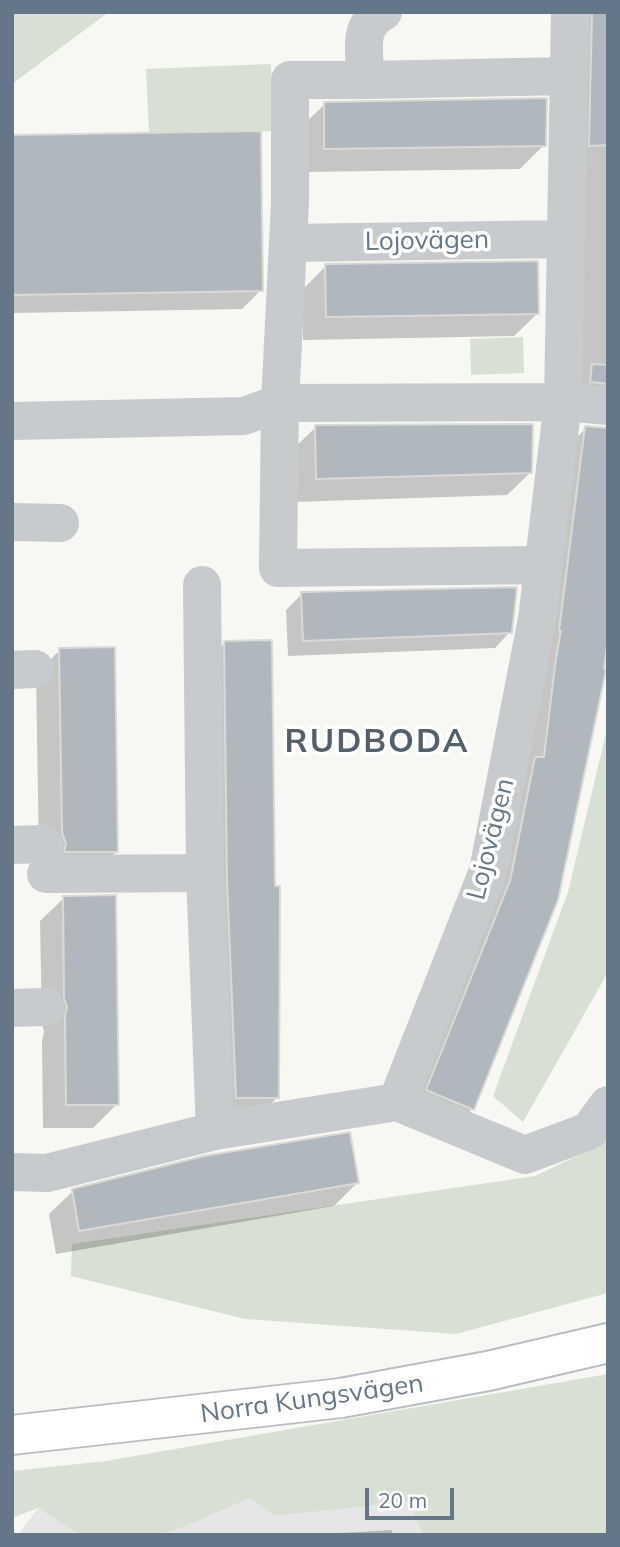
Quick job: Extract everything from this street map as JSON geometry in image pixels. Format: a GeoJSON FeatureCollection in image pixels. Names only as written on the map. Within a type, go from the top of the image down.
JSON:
{"type":"FeatureCollection","features":[{"type":"Feature","properties":{"kind":"main road","name":"Norra Kungsvägen"},"geometry":{"type":"LineString","coordinates":[[12,1435],[341,1398],[488,1371],[608,1343]]}},
{"type":"Feature","properties":{"kind":"street"},"geometry":{"type":"LineString","coordinates":[[366,80],[364,31],[369,22],[383,12]]}},
{"type":"Feature","properties":{"kind":"street","name":"Lojovägen"},"geometry":{"type":"LineString","coordinates":[[397,1102],[488,871],[537,619],[563,402],[569,12]]}},
{"type":"Feature","properties":{"kind":"street"},"geometry":{"type":"LineString","coordinates":[[544,565],[278,568],[290,80],[568,76]]}},
{"type":"Feature","properties":{"kind":"street","name":"Lojovägen"},"geometry":{"type":"LineString","coordinates":[[288,243],[566,239]]}},
{"type":"Feature","properties":{"kind":"street"},"geometry":{"type":"LineString","coordinates":[[12,421],[244,416],[280,403],[563,402],[608,406]]}},
{"type":"Feature","properties":{"kind":"street"},"geometry":{"type":"LineString","coordinates":[[12,522],[61,523]]}},
{"type":"Feature","properties":{"kind":"street"},"geometry":{"type":"LineString","coordinates":[[202,585],[205,873],[215,1131]]}},
{"type":"Feature","properties":{"kind":"street"},"geometry":{"type":"LineString","coordinates":[[34,854],[205,873]]}},
{"type":"Feature","properties":{"kind":"street"},"geometry":{"type":"LineString","coordinates":[[12,1172],[47,1172],[215,1131],[397,1102],[526,1155],[589,1131],[608,1105]]}},
{"type":"Feature","properties":{"kind":"shaded area"},"geometry":{"type":"Polygon","coordinates":[[[12,12],[109,12],[12,84],[12,12]]]}},
{"type":"Feature","properties":{"kind":"shaded area"},"geometry":{"type":"Polygon","coordinates":[[[271,64],[274,131],[149,133],[146,69],[271,64]]]}},
{"type":"Feature","properties":{"kind":"shaded area"},"geometry":{"type":"Polygon","coordinates":[[[523,337],[524,373],[471,375],[470,339],[523,337]]]}},
{"type":"Feature","properties":{"kind":"shaded area"},"geometry":{"type":"Polygon","coordinates":[[[608,725],[608,972],[523,1122],[493,1096],[568,892],[608,725]]]}},
{"type":"Feature","properties":{"kind":"shaded area"},"geometry":{"type":"Polygon","coordinates":[[[608,1134],[608,1293],[456,1334],[245,1319],[71,1276],[72,1244],[535,1176],[587,1151],[608,1134]]]}},
{"type":"Feature","properties":{"kind":"shaded area"},"geometry":{"type":"Polygon","coordinates":[[[608,1374],[608,1535],[423,1535],[409,1502],[274,1516],[251,1498],[160,1535],[79,1535],[38,1508],[12,1518],[12,1471],[106,1461],[608,1374]]]}},
{"type":"Feature","properties":{"kind":"shaded area"},"geometry":{"type":"Polygon","coordinates":[[[252,1498],[274,1516],[410,1502],[423,1535],[160,1535],[252,1498]]]}},
{"type":"Feature","properties":{"kind":"shaded area"},"geometry":{"type":"Polygon","coordinates":[[[38,1508],[79,1535],[18,1535],[38,1508]]]}},
{"type":"Feature","properties":{"kind":"building"},"geometry":{"type":"Polygon","coordinates":[[[592,12],[608,12],[608,145],[589,146],[592,12]]]}},
{"type":"Feature","properties":{"kind":"building"},"geometry":{"type":"Polygon","coordinates":[[[547,98],[546,146],[324,149],[324,102],[547,98]]]}},
{"type":"Feature","properties":{"kind":"building"},"geometry":{"type":"Polygon","coordinates":[[[261,131],[263,291],[12,295],[12,135],[261,131]]]}},
{"type":"Feature","properties":{"kind":"building"},"geometry":{"type":"Polygon","coordinates":[[[538,261],[539,314],[326,317],[325,264],[538,261]]]}},
{"type":"Feature","properties":{"kind":"building"},"geometry":{"type":"Polygon","coordinates":[[[592,364],[608,365],[608,384],[590,382],[592,364]]]}},
{"type":"Feature","properties":{"kind":"building"},"geometry":{"type":"Polygon","coordinates":[[[533,424],[532,473],[316,479],[315,425],[533,424]]]}},
{"type":"Feature","properties":{"kind":"building"},"geometry":{"type":"Polygon","coordinates":[[[585,426],[608,428],[606,670],[558,900],[474,1110],[426,1090],[510,881],[535,757],[544,757],[585,426]]]}},
{"type":"Feature","properties":{"kind":"building"},"geometry":{"type":"Polygon","coordinates":[[[517,587],[512,633],[303,641],[301,592],[517,587]]]}},
{"type":"Feature","properties":{"kind":"building"},"geometry":{"type":"Polygon","coordinates":[[[272,640],[275,886],[280,886],[279,1098],[236,1098],[227,879],[224,641],[272,640]]]}},
{"type":"Feature","properties":{"kind":"building"},"geometry":{"type":"Polygon","coordinates":[[[115,647],[118,852],[64,852],[66,844],[62,832],[59,648],[115,647]]]}},
{"type":"Feature","properties":{"kind":"building"},"geometry":{"type":"Polygon","coordinates":[[[116,895],[119,1105],[66,1105],[67,1007],[64,998],[63,896],[116,895]]]}},
{"type":"Feature","properties":{"kind":"building"},"geometry":{"type":"Polygon","coordinates":[[[350,1132],[359,1183],[79,1231],[72,1189],[204,1156],[350,1132]]]}},
{"type":"Feature","properties":{"kind":"district","name":"RUDBODA"},"geometry":{"type":"Point","coordinates":[377,742]}}]}
